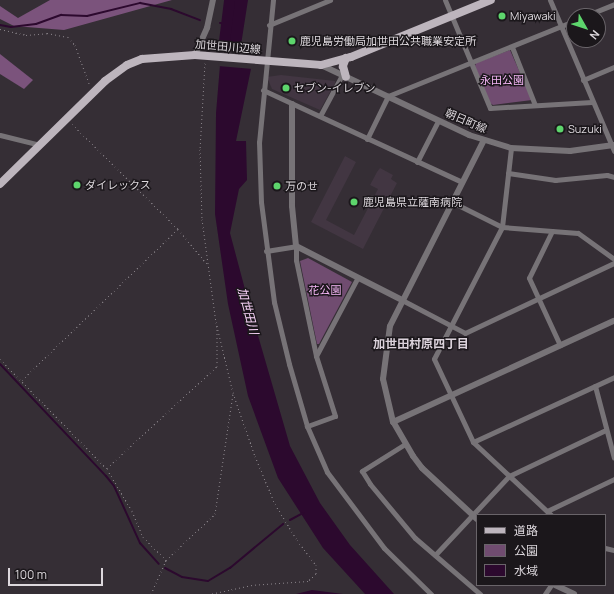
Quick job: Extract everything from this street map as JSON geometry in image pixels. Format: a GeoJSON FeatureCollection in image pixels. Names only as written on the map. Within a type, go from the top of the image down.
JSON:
{"type":"FeatureCollection","features":[{"type":"Feature","properties":{"kind":"main road","name":"加世田川辺線"},"geometry":{"type":"LineString","coordinates":[[0,184],[93,92],[118,71],[142,59],[195,55],[321,65],[346,58],[491,0]]}},
{"type":"Feature","properties":{"kind":"main road"},"geometry":{"type":"LineString","coordinates":[[344,76],[343,66],[346,58]]}},
{"type":"Feature","properties":{"kind":"street"},"geometry":{"type":"LineString","coordinates":[[195,55],[207,28],[213,0]]}},
{"type":"Feature","properties":{"kind":"street"},"geometry":{"type":"LineString","coordinates":[[273,0],[262,61],[264,90],[259,142],[266,251],[282,340],[307,426],[327,472],[350,505],[384,548],[431,594]]}},
{"type":"Feature","properties":{"kind":"street"},"geometry":{"type":"LineString","coordinates":[[269,25],[330,0]]}},
{"type":"Feature","properties":{"kind":"street"},"geometry":{"type":"LineString","coordinates":[[445,0],[490,108],[592,102]]}},
{"type":"Feature","properties":{"kind":"street"},"geometry":{"type":"LineString","coordinates":[[550,0],[592,102],[613,147]]}},
{"type":"Feature","properties":{"kind":"street"},"geometry":{"type":"LineString","coordinates":[[605,8],[614,4]]}},
{"type":"Feature","properties":{"kind":"street"},"geometry":{"type":"LineString","coordinates":[[367,138],[388,96],[566,24]]}},
{"type":"Feature","properties":{"kind":"street"},"geometry":{"type":"LineString","coordinates":[[512,47],[535,105]]}},
{"type":"Feature","properties":{"kind":"street","name":"朝日町線"},"geometry":{"type":"LineString","coordinates":[[321,65],[438,121],[484,140],[510,148],[570,151],[613,147]]}},
{"type":"Feature","properties":{"kind":"street"},"geometry":{"type":"LineString","coordinates":[[583,80],[614,67]]}},
{"type":"Feature","properties":{"kind":"street"},"geometry":{"type":"LineString","coordinates":[[320,116],[344,76]]}},
{"type":"Feature","properties":{"kind":"street"},"geometry":{"type":"LineString","coordinates":[[264,90],[462,182]]}},
{"type":"Feature","properties":{"kind":"street"},"geometry":{"type":"LineString","coordinates":[[292,104],[292,206],[296,260],[316,356],[335,416],[307,426]]}},
{"type":"Feature","properties":{"kind":"street"},"geometry":{"type":"LineString","coordinates":[[417,162],[438,121]]}},
{"type":"Feature","properties":{"kind":"street"},"geometry":{"type":"LineString","coordinates":[[0,135],[40,145]]}},
{"type":"Feature","properties":{"kind":"street"},"geometry":{"type":"LineString","coordinates":[[476,518],[422,468],[405,444],[393,422],[386,399],[384,361],[390,326],[484,140]]}},
{"type":"Feature","properties":{"kind":"street"},"geometry":{"type":"LineString","coordinates":[[510,148],[502,227],[434,358],[473,442],[549,513],[614,479]]}},
{"type":"Feature","properties":{"kind":"street"},"geometry":{"type":"LineString","coordinates":[[508,174],[555,180],[607,175],[614,177]]}},
{"type":"Feature","properties":{"kind":"street"},"geometry":{"type":"LineString","coordinates":[[452,202],[502,227],[578,233],[614,259]]}},
{"type":"Feature","properties":{"kind":"street"},"geometry":{"type":"LineString","coordinates":[[552,231],[529,278],[560,345]]}},
{"type":"Feature","properties":{"kind":"street"},"geometry":{"type":"LineString","coordinates":[[266,251],[296,246],[402,300],[450,327],[465,333],[614,263]]}},
{"type":"Feature","properties":{"kind":"street"},"geometry":{"type":"LineString","coordinates":[[316,356],[358,277]]}},
{"type":"Feature","properties":{"kind":"street"},"geometry":{"type":"LineString","coordinates":[[393,422],[614,321]]}},
{"type":"Feature","properties":{"kind":"street"},"geometry":{"type":"LineString","coordinates":[[473,442],[614,377]]}},
{"type":"Feature","properties":{"kind":"street"},"geometry":{"type":"LineString","coordinates":[[595,386],[614,458]]}},
{"type":"Feature","properties":{"kind":"street"},"geometry":{"type":"LineString","coordinates":[[435,555],[509,476],[606,430]]}},
{"type":"Feature","properties":{"kind":"street"},"geometry":{"type":"LineString","coordinates":[[405,444],[362,471],[370,484],[415,538],[480,594]]}},
{"type":"Feature","properties":{"kind":"street"},"geometry":{"type":"LineString","coordinates":[[557,586],[574,594]]}},
{"type":"Feature","properties":{"kind":"path"},"geometry":{"type":"LineString","coordinates":[[0,29],[26,35],[47,33],[68,37],[75,45],[93,92]]}},
{"type":"Feature","properties":{"kind":"path"},"geometry":{"type":"LineString","coordinates":[[207,56],[200,150],[207,265],[216,322],[234,393],[255,456],[275,504],[297,540],[316,565],[316,571],[313,578],[302,583],[252,585],[210,594]]}},
{"type":"Feature","properties":{"kind":"path"},"geometry":{"type":"LineString","coordinates":[[66,118],[178,229],[207,265]]}},
{"type":"Feature","properties":{"kind":"path"},"geometry":{"type":"LineString","coordinates":[[22,381],[178,229]]}},
{"type":"Feature","properties":{"kind":"path"},"geometry":{"type":"LineString","coordinates":[[107,469],[217,366],[216,322]]}},
{"type":"Feature","properties":{"kind":"path"},"geometry":{"type":"LineString","coordinates":[[0,359],[107,469],[126,500],[143,537],[166,560]]}},
{"type":"Feature","properties":{"kind":"path"},"geometry":{"type":"LineString","coordinates":[[151,594],[166,560],[215,514],[234,393]]}},
{"type":"Feature","properties":{"kind":"shaded area"},"geometry":{"type":"Polygon","coordinates":[[[50,0],[172,0],[64,30],[14,26],[0,19],[0,6],[18,18],[50,0]]]}},
{"type":"Feature","properties":{"kind":"shaded area"},"geometry":{"type":"Polygon","coordinates":[[[0,54],[33,80],[24,89],[0,74],[0,54]]]}},
{"type":"Feature","properties":{"kind":"shaded area"},"geometry":{"type":"Polygon","coordinates":[[[281,75],[335,81],[335,83],[320,110],[272,89],[267,77],[281,75]]]}},
{"type":"Feature","properties":{"kind":"shaded area","name":"鹿児島県立薩南病院"},"geometry":{"type":"Polygon","coordinates":[[[345,156],[356,162],[326,220],[354,235],[378,189],[370,185],[380,168],[393,175],[391,179],[397,183],[363,249],[311,222],[345,156]]]}},
{"type":"Feature","properties":{"kind":"green space","name":"永田公園"},"geometry":{"type":"Polygon","coordinates":[[[510,50],[532,100],[493,105],[490,103],[475,66],[476,63],[510,50]]]}},
{"type":"Feature","properties":{"kind":"green space","name":"花公園"},"geometry":{"type":"Polygon","coordinates":[[[308,258],[352,282],[319,344],[317,344],[300,261],[308,258]]]}},
{"type":"Feature","properties":{"kind":"water"},"geometry":{"type":"Polygon","coordinates":[[[232,0],[248,0],[241,45],[252,64],[236,141],[246,141],[247,180],[239,189],[230,233],[250,308],[290,446],[320,503],[350,545],[394,594],[365,594],[323,548],[278,478],[248,396],[228,304],[215,214],[216,113],[222,41],[232,0]]]}},
{"type":"Feature","properties":{"kind":"water"},"geometry":{"type":"Polygon","coordinates":[[[312,590],[343,594],[296,594],[312,590]]]}},
{"type":"Feature","properties":{"kind":"pier"},"geometry":{"type":"Polygon","coordinates":[[[220,49],[247,51],[254,64],[253,69],[218,66],[220,49]]]}},
{"type":"Feature","properties":{"kind":"waterway","name":"加世田川"},"geometry":{"type":"LineString","coordinates":[[224,41],[229,0]]}},
{"type":"Feature","properties":{"kind":"waterway"},"geometry":{"type":"LineString","coordinates":[[0,25],[11,27],[36,24],[61,15],[87,16],[140,3],[171,9],[200,20]]}},
{"type":"Feature","properties":{"kind":"waterway","name":"加世田川"},"geometry":{"type":"LineString","coordinates":[[220,23],[226,24]]}},
{"type":"Feature","properties":{"kind":"waterway"},"geometry":{"type":"LineString","coordinates":[[0,364],[114,486],[140,543],[159,564]]}},
{"type":"Feature","properties":{"kind":"waterway"},"geometry":{"type":"LineString","coordinates":[[290,520],[303,513]]}},
{"type":"Feature","properties":{"kind":"waterway"},"geometry":{"type":"LineString","coordinates":[[165,568],[182,577],[208,581],[230,568],[283,524]]}},
{"type":"Feature","properties":{"kind":"place","name":"Miyawaki"},"geometry":{"type":"Point","coordinates":[502,16]}},
{"type":"Feature","properties":{"kind":"place","name":"鹿児島労働局加世田公共職業安定所"},"geometry":{"type":"Point","coordinates":[292,41]}},
{"type":"Feature","properties":{"kind":"place","name":"セブン-イレブン"},"geometry":{"type":"Point","coordinates":[286,88]}},
{"type":"Feature","properties":{"kind":"place","name":"Suzuki"},"geometry":{"type":"Point","coordinates":[560,129]}},
{"type":"Feature","properties":{"kind":"place","name":"ダイレックス"},"geometry":{"type":"Point","coordinates":[77,185]}},
{"type":"Feature","properties":{"kind":"place","name":"万のせ"},"geometry":{"type":"Point","coordinates":[277,186]}},
{"type":"Feature","properties":{"kind":"place","name":"鹿児島県立薩南病院"},"geometry":{"type":"Point","coordinates":[354,202]}},
{"type":"Feature","properties":{"kind":"district","name":"加世田村原四丁目"},"geometry":{"type":"Point","coordinates":[421,344]}}]}
